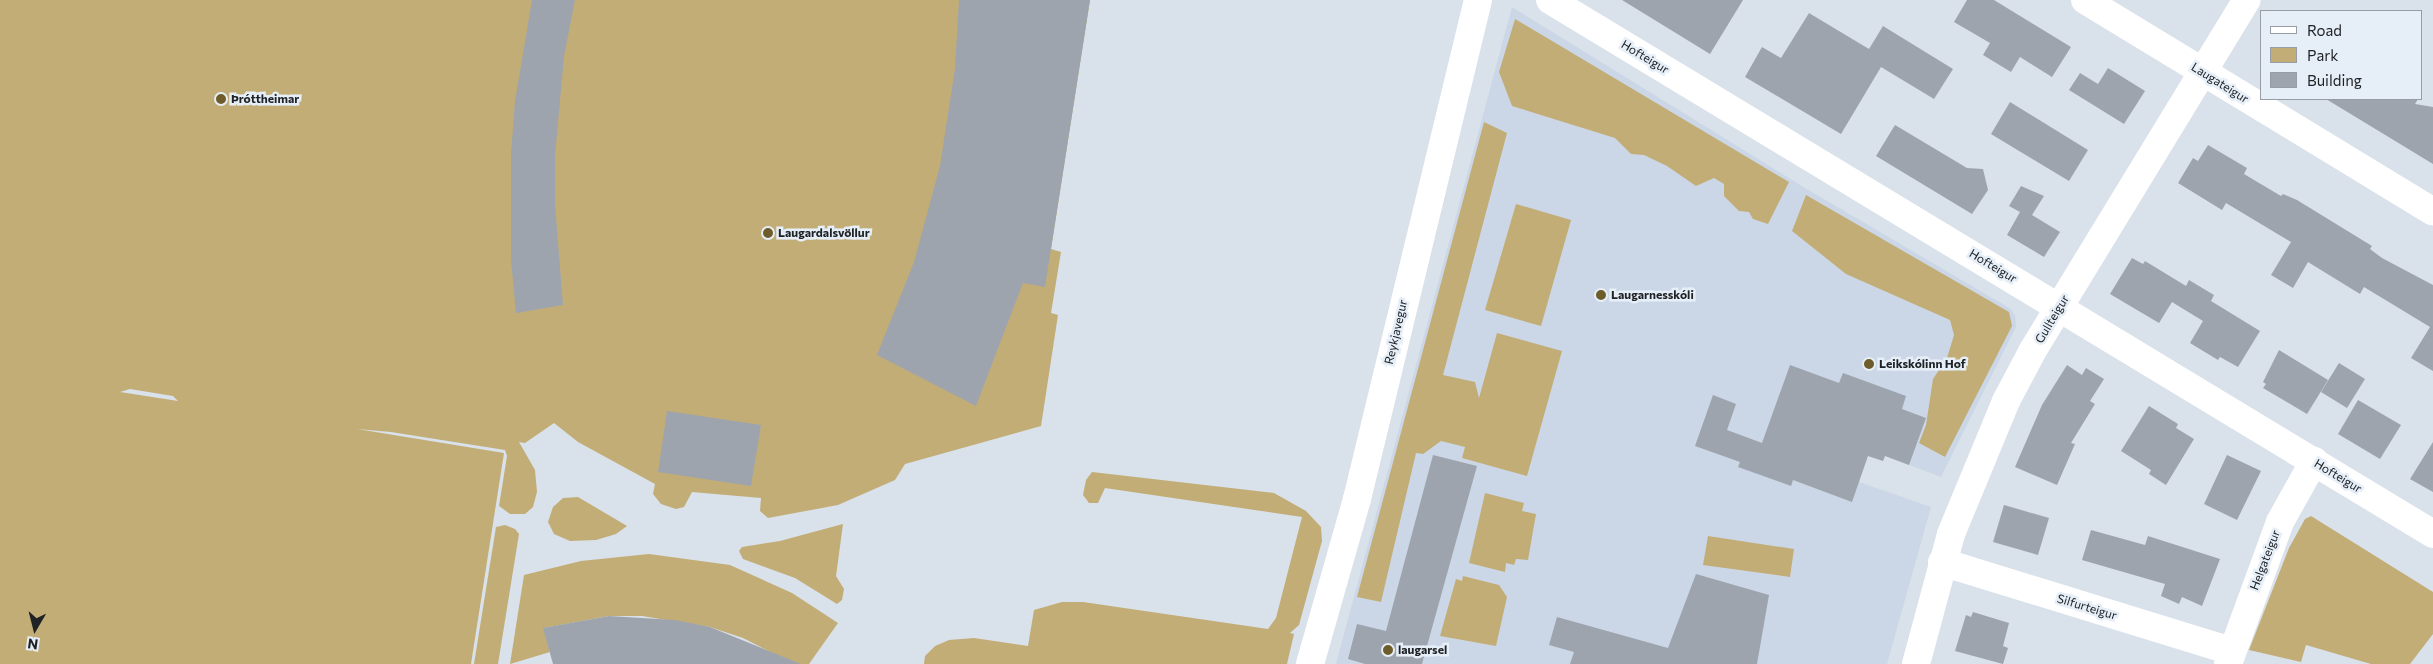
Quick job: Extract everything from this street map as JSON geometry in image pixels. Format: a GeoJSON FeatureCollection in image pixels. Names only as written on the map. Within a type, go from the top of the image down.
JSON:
{"type":"FeatureCollection","features":[{"type":"Feature","properties":{"kind":"street","name":"Reykjavegur"},"geometry":{"type":"LineString","coordinates":[[1310,664],[1357,499],[1478,0]]}},
{"type":"Feature","properties":{"kind":"street","name":"Hofteigur"},"geometry":{"type":"LineString","coordinates":[[1550,0],[2060,306],[2433,534]]}},
{"type":"Feature","properties":{"kind":"street","name":"Laugateigur"},"geometry":{"type":"LineString","coordinates":[[2085,0],[2433,212]]}},
{"type":"Feature","properties":{"kind":"street","name":"Gullteigur"},"geometry":{"type":"LineString","coordinates":[[1916,664],[1942,562],[1982,452],[2033,350],[2247,0]]}},
{"type":"Feature","properties":{"kind":"street","name":"Helgateigur"},"geometry":{"type":"LineString","coordinates":[[2230,658],[2280,522],[2314,461]]}},
{"type":"Feature","properties":{"kind":"street","name":"Silfurteigur"},"geometry":{"type":"LineString","coordinates":[[1942,562],[2230,658]]}},
{"type":"Feature","properties":{"kind":"shaded area","name":"Laugarnesskóli"},"geometry":{"type":"Polygon","coordinates":[[[1512,7],[1805,188],[2011,309],[2015,316],[2016,327],[1941,477],[1891,458],[1886,453],[1883,461],[1861,453],[1859,482],[1931,507],[1887,664],[1336,664],[1512,7]]]}},
{"type":"Feature","properties":{"kind":"green space"},"geometry":{"type":"Polygon","coordinates":[[[0,0],[1090,0],[1051,249],[1061,252],[1051,313],[1058,315],[1041,426],[905,464],[895,480],[838,505],[768,518],[760,511],[761,498],[692,492],[684,507],[676,509],[661,504],[653,494],[655,484],[578,442],[554,423],[525,443],[519,442],[535,470],[537,492],[533,507],[525,514],[510,514],[499,506],[507,456],[505,450],[391,432],[357,429],[504,453],[471,664],[0,664],[0,0]],[[130,389],[120,392],[178,401],[173,396],[130,389]]]}},
{"type":"Feature","properties":{"kind":"green space"},"geometry":{"type":"Polygon","coordinates":[[[1515,19],[1789,182],[1768,224],[1753,219],[1749,212],[1739,211],[1724,196],[1724,184],[1714,178],[1696,186],[1667,166],[1644,155],[1631,154],[1615,138],[1512,106],[1499,72],[1515,19]]]}},
{"type":"Feature","properties":{"kind":"green space"},"geometry":{"type":"Polygon","coordinates":[[[1484,122],[1507,133],[1443,375],[1475,382],[1479,398],[1497,333],[1562,351],[1527,476],[1462,458],[1465,447],[1441,441],[1423,454],[1416,453],[1381,602],[1357,597],[1484,122]]]}},
{"type":"Feature","properties":{"kind":"green space"},"geometry":{"type":"Polygon","coordinates":[[[1806,195],[2009,312],[2012,326],[1945,457],[1919,443],[1926,425],[1933,379],[1947,358],[1954,335],[1950,320],[1846,274],[1792,231],[1806,195]]]}},
{"type":"Feature","properties":{"kind":"green space"},"geometry":{"type":"Polygon","coordinates":[[[1516,204],[1571,220],[1541,326],[1485,310],[1516,204]]]}},
{"type":"Feature","properties":{"kind":"green space"},"geometry":{"type":"Polygon","coordinates":[[[1092,472],[1274,493],[1306,511],[1321,527],[1322,541],[1299,625],[1290,633],[1294,634],[1287,664],[924,664],[925,656],[935,646],[949,640],[974,638],[1028,646],[1034,610],[1062,602],[1083,602],[1268,629],[1276,618],[1302,517],[1105,488],[1098,503],[1089,503],[1083,495],[1086,480],[1092,472]]]}},
{"type":"Feature","properties":{"kind":"green space"},"geometry":{"type":"Polygon","coordinates":[[[1485,493],[1524,503],[1522,511],[1536,514],[1528,560],[1516,559],[1514,565],[1506,563],[1505,572],[1469,563],[1485,493]]]}},
{"type":"Feature","properties":{"kind":"green space"},"geometry":{"type":"Polygon","coordinates":[[[578,497],[627,526],[616,534],[596,540],[570,541],[554,534],[548,522],[553,507],[563,498],[578,497]]]}},
{"type":"Feature","properties":{"kind":"green space"},"geometry":{"type":"Polygon","coordinates":[[[2311,516],[2433,592],[2433,634],[2410,664],[2371,664],[2306,645],[2301,662],[2249,650],[2289,548],[2305,519],[2311,516]]]}},
{"type":"Feature","properties":{"kind":"green space"},"geometry":{"type":"Polygon","coordinates":[[[843,524],[836,576],[844,589],[842,600],[837,604],[795,578],[743,559],[739,551],[742,547],[780,541],[843,524]]]}},
{"type":"Feature","properties":{"kind":"green space"},"geometry":{"type":"Polygon","coordinates":[[[505,525],[515,529],[519,534],[498,664],[474,664],[496,527],[505,525]]]}},
{"type":"Feature","properties":{"kind":"green space"},"geometry":{"type":"Polygon","coordinates":[[[1708,536],[1794,549],[1790,577],[1703,565],[1708,536]]]}},
{"type":"Feature","properties":{"kind":"green space"},"geometry":{"type":"Polygon","coordinates":[[[649,554],[730,565],[792,593],[838,623],[809,664],[794,664],[743,638],[710,627],[642,616],[609,616],[544,628],[550,652],[510,664],[524,575],[581,561],[649,554]]]}},
{"type":"Feature","properties":{"kind":"green space"},"geometry":{"type":"Polygon","coordinates":[[[1463,576],[1499,585],[1507,597],[1496,646],[1440,636],[1456,579],[1462,581],[1463,576]]]}},
{"type":"Feature","properties":{"kind":"building"},"geometry":{"type":"Polygon","coordinates":[[[532,0],[575,0],[564,56],[555,156],[555,205],[563,305],[516,313],[511,260],[511,154],[515,101],[532,0]]]}},
{"type":"Feature","properties":{"kind":"building"},"geometry":{"type":"Polygon","coordinates":[[[959,0],[1090,0],[1045,287],[1023,283],[976,406],[877,355],[914,262],[940,166],[955,68],[959,0]]]}},
{"type":"Feature","properties":{"kind":"building"},"geometry":{"type":"Polygon","coordinates":[[[1622,0],[1743,0],[1710,54],[1622,0]]]}},
{"type":"Feature","properties":{"kind":"building"},"geometry":{"type":"Polygon","coordinates":[[[1967,0],[1994,0],[2071,47],[2052,77],[2020,57],[2011,72],[1983,55],[1990,43],[1954,22],[1967,0]]]}},
{"type":"Feature","properties":{"kind":"building"},"geometry":{"type":"Polygon","coordinates":[[[1809,13],[1869,49],[1883,26],[1953,69],[1934,99],[1881,67],[1841,134],[1745,77],[1762,47],[1781,58],[1809,13]]]}},
{"type":"Feature","properties":{"kind":"building"},"geometry":{"type":"Polygon","coordinates":[[[2108,68],[2145,91],[2124,124],[2069,90],[2080,73],[2098,84],[2108,68]]]}},
{"type":"Feature","properties":{"kind":"building"},"geometry":{"type":"Polygon","coordinates":[[[2328,100],[2417,100],[2415,104],[2433,107],[2433,164],[2328,100]]]}},
{"type":"Feature","properties":{"kind":"building"},"geometry":{"type":"Polygon","coordinates":[[[2010,102],[2088,150],[2069,181],[1991,134],[2010,102]]]}},
{"type":"Feature","properties":{"kind":"building"},"geometry":{"type":"Polygon","coordinates":[[[1895,125],[1967,168],[1983,169],[1988,190],[1972,214],[1876,156],[1895,125]]]}},
{"type":"Feature","properties":{"kind":"building"},"geometry":{"type":"Polygon","coordinates":[[[2208,145],[2247,168],[2244,174],[2281,196],[2283,194],[2297,200],[2372,246],[2370,249],[2382,258],[2433,285],[2433,371],[2411,358],[2430,327],[2364,287],[2360,294],[2308,262],[2293,288],[2271,275],[2291,242],[2226,203],[2222,210],[2178,183],[2193,158],[2198,161],[2208,145]]]}},
{"type":"Feature","properties":{"kind":"building"},"geometry":{"type":"Polygon","coordinates":[[[2021,186],[2044,196],[2032,215],[2060,232],[2044,257],[2007,235],[2020,212],[2009,206],[2021,186]]]}},
{"type":"Feature","properties":{"kind":"building"},"geometry":{"type":"Polygon","coordinates":[[[2132,258],[2143,264],[2145,261],[2186,286],[2189,280],[2214,295],[2211,301],[2260,331],[2238,367],[2220,357],[2218,360],[2190,343],[2203,321],[2172,302],[2159,323],[2110,294],[2132,258]]]}},
{"type":"Feature","properties":{"kind":"building"},"geometry":{"type":"Polygon","coordinates":[[[2279,350],[2328,380],[2307,414],[2263,388],[2266,384],[2263,382],[2279,350]]]}},
{"type":"Feature","properties":{"kind":"building"},"geometry":{"type":"Polygon","coordinates":[[[2339,363],[2365,379],[2347,408],[2321,392],[2339,363]]]}},
{"type":"Feature","properties":{"kind":"building"},"geometry":{"type":"Polygon","coordinates":[[[1790,365],[1839,383],[1843,373],[1906,396],[1902,409],[1926,418],[1909,465],[1885,456],[1883,461],[1868,456],[1852,502],[1793,480],[1791,486],[1738,467],[1740,462],[1695,446],[1713,395],[1736,404],[1727,430],[1762,443],[1790,365]]]}},
{"type":"Feature","properties":{"kind":"building"},"geometry":{"type":"Polygon","coordinates":[[[2067,365],[2082,375],[2086,368],[2104,379],[2090,401],[2095,404],[2071,443],[2075,444],[2057,485],[2015,467],[2042,405],[2067,365]]]}},
{"type":"Feature","properties":{"kind":"building"},"geometry":{"type":"Polygon","coordinates":[[[2358,400],[2401,425],[2380,459],[2338,434],[2358,400]]]}},
{"type":"Feature","properties":{"kind":"building"},"geometry":{"type":"Polygon","coordinates":[[[2149,406],[2178,424],[2176,428],[2194,439],[2166,485],[2149,474],[2151,470],[2121,451],[2149,406]]]}},
{"type":"Feature","properties":{"kind":"building"},"geometry":{"type":"Polygon","coordinates":[[[667,411],[761,425],[751,486],[658,472],[667,411]]]}},
{"type":"Feature","properties":{"kind":"building"},"geometry":{"type":"Polygon","coordinates":[[[2433,442],[2433,492],[2410,479],[2433,442]]]}},
{"type":"Feature","properties":{"kind":"building"},"geometry":{"type":"Polygon","coordinates":[[[1433,455],[1477,466],[1422,664],[1365,664],[1348,659],[1357,624],[1386,631],[1433,455]]]}},
{"type":"Feature","properties":{"kind":"building"},"geometry":{"type":"Polygon","coordinates":[[[2227,455],[2261,471],[2237,520],[2204,504],[2227,455]]]}},
{"type":"Feature","properties":{"kind":"building"},"geometry":{"type":"Polygon","coordinates":[[[2004,505],[2049,518],[2038,555],[1993,542],[2004,505]]]}},
{"type":"Feature","properties":{"kind":"building"},"geometry":{"type":"Polygon","coordinates":[[[2091,530],[2145,545],[2148,536],[2220,559],[2202,606],[2182,597],[2179,604],[2161,596],[2165,584],[2082,560],[2091,530]]]}},
{"type":"Feature","properties":{"kind":"building"},"geometry":{"type":"Polygon","coordinates":[[[1696,574],[1769,595],[1757,664],[1570,664],[1574,652],[1549,645],[1557,617],[1668,648],[1696,574]]]}},
{"type":"Feature","properties":{"kind":"building"},"geometry":{"type":"Polygon","coordinates":[[[1973,612],[2009,623],[2003,646],[2008,648],[2003,664],[1955,651],[1966,615],[1971,617],[1973,612]]]}},
{"type":"Feature","properties":{"kind":"building"},"geometry":{"type":"Polygon","coordinates":[[[609,616],[675,620],[710,627],[801,664],[553,664],[543,628],[609,616]]]}},
{"type":"Feature","properties":{"kind":"place","name":"Þróttheimar"},"geometry":{"type":"Point","coordinates":[221,99]}},
{"type":"Feature","properties":{"kind":"place","name":"Laugardalsvöllur"},"geometry":{"type":"Point","coordinates":[768,233]}},
{"type":"Feature","properties":{"kind":"place","name":"Laugarnesskóli"},"geometry":{"type":"Point","coordinates":[1601,295]}},
{"type":"Feature","properties":{"kind":"place","name":"Leikskólinn Hof"},"geometry":{"type":"Point","coordinates":[1869,364]}},
{"type":"Feature","properties":{"kind":"place","name":"laugarsel"},"geometry":{"type":"Point","coordinates":[1388,650]}}]}
